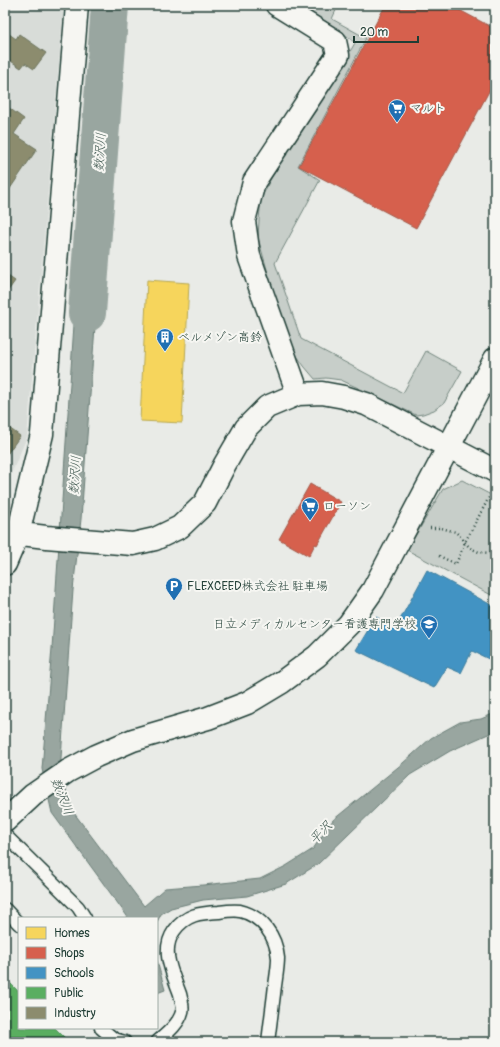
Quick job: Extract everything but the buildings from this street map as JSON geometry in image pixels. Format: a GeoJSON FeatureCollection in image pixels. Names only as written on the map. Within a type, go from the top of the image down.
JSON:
{"type":"FeatureCollection","features":[{"type":"Feature","properties":{"kind":"street"},"geometry":{"type":"LineString","coordinates":[[5,564],[11,533],[42,434],[77,5]]}},
{"type":"Feature","properties":{"kind":"street"},"geometry":{"type":"LineString","coordinates":[[277,5],[335,41],[338,55],[254,182],[244,221],[249,256],[298,394]]}},
{"type":"Feature","properties":{"kind":"street"},"geometry":{"type":"LineString","coordinates":[[5,821],[33,795],[68,771],[96,756],[134,740],[208,718],[247,703],[282,682],[317,656],[349,624],[373,590],[495,359]]}},
{"type":"Feature","properties":{"kind":"street"},"geometry":{"type":"LineString","coordinates":[[11,533],[133,544],[156,539],[180,527],[205,503],[246,428],[267,407],[298,394],[322,393],[344,397],[366,404],[495,471]]}},
{"type":"Feature","properties":{"kind":"lane"},"geometry":{"type":"LineString","coordinates":[[5,836],[78,908],[84,917]]}},
{"type":"Feature","properties":{"kind":"lane"},"geometry":{"type":"LineString","coordinates":[[5,909],[18,923]]}},
{"type":"Feature","properties":{"kind":"lane"},"geometry":{"type":"LineString","coordinates":[[157,1042],[170,1031],[178,1021],[182,1011],[182,1001],[168,960],[168,946],[174,931],[185,918],[195,914],[233,911],[250,914],[263,924],[275,941],[278,958],[268,1042]]}},
{"type":"Feature","properties":{"kind":"lane"},"geometry":{"type":"LineString","coordinates":[[102,1029],[114,1039],[125,1042]]}},
{"type":"Feature","properties":{"kind":"path"},"geometry":{"type":"LineString","coordinates":[[439,556],[456,564],[465,542],[495,487]]}},
{"type":"Feature","properties":{"kind":"path"},"geometry":{"type":"LineString","coordinates":[[412,518],[430,528],[442,528],[456,532],[470,548],[479,552],[490,553],[495,550]]}},
{"type":"Feature","properties":{"kind":"shaded area"},"geometry":{"type":"Polygon","coordinates":[[[5,5],[64,5],[27,437],[5,488],[5,5]]]}},
{"type":"Feature","properties":{"kind":"shaded area"},"geometry":{"type":"Polygon","coordinates":[[[299,5],[333,5],[337,8],[332,19],[366,38],[298,166],[320,180],[275,263],[301,339],[403,393],[426,351],[462,371],[444,403],[434,410],[423,414],[416,415],[341,380],[326,378],[315,379],[293,350],[285,332],[258,238],[261,199],[271,178],[316,110],[355,43],[341,31],[299,5]]]}},
{"type":"Feature","properties":{"kind":"shaded area"},"geometry":{"type":"Polygon","coordinates":[[[462,480],[495,497],[495,597],[407,550],[443,489],[462,480]]]}},
{"type":"Feature","properties":{"kind":"water"},"geometry":{"type":"Polygon","coordinates":[[[100,258],[81,519],[73,590],[60,772],[74,813],[144,906],[165,888],[260,879],[286,866],[313,849],[333,820],[403,763],[431,738],[460,722],[481,719],[495,713],[495,731],[450,751],[410,775],[318,864],[286,884],[247,896],[203,900],[171,908],[161,914],[158,920],[158,917],[128,917],[52,813],[42,769],[52,648],[78,266],[100,258]]]}},
{"type":"Feature","properties":{"kind":"water"},"geometry":{"type":"Polygon","coordinates":[[[158,965],[165,990],[158,993],[158,965]]]}},
{"type":"Feature","properties":{"kind":"waterway","name":"数沢川"},"geometry":{"type":"LineString","coordinates":[[87,313],[110,5]]}},
{"type":"Feature","properties":{"kind":"place","name":"マルト"},"geometry":{"type":"Point","coordinates":[397,123]}},
{"type":"Feature","properties":{"kind":"place","name":"ベルメゾン高鈴"},"geometry":{"type":"Point","coordinates":[165,352]}},
{"type":"Feature","properties":{"kind":"place","name":"ローソン"},"geometry":{"type":"Point","coordinates":[310,521]}},
{"type":"Feature","properties":{"kind":"place","name":"FLEXCEED株式会社 駐車場"},"geometry":{"type":"Point","coordinates":[174,601]}},
{"type":"Feature","properties":{"kind":"place","name":"日立メディカルセンター看護専門学校"},"geometry":{"type":"Point","coordinates":[429,639]}},
{"type":"Feature","properties":{"kind":"water label","name":"平沢"},"geometry":{"type":"Point","coordinates":[320,832]}}]}
